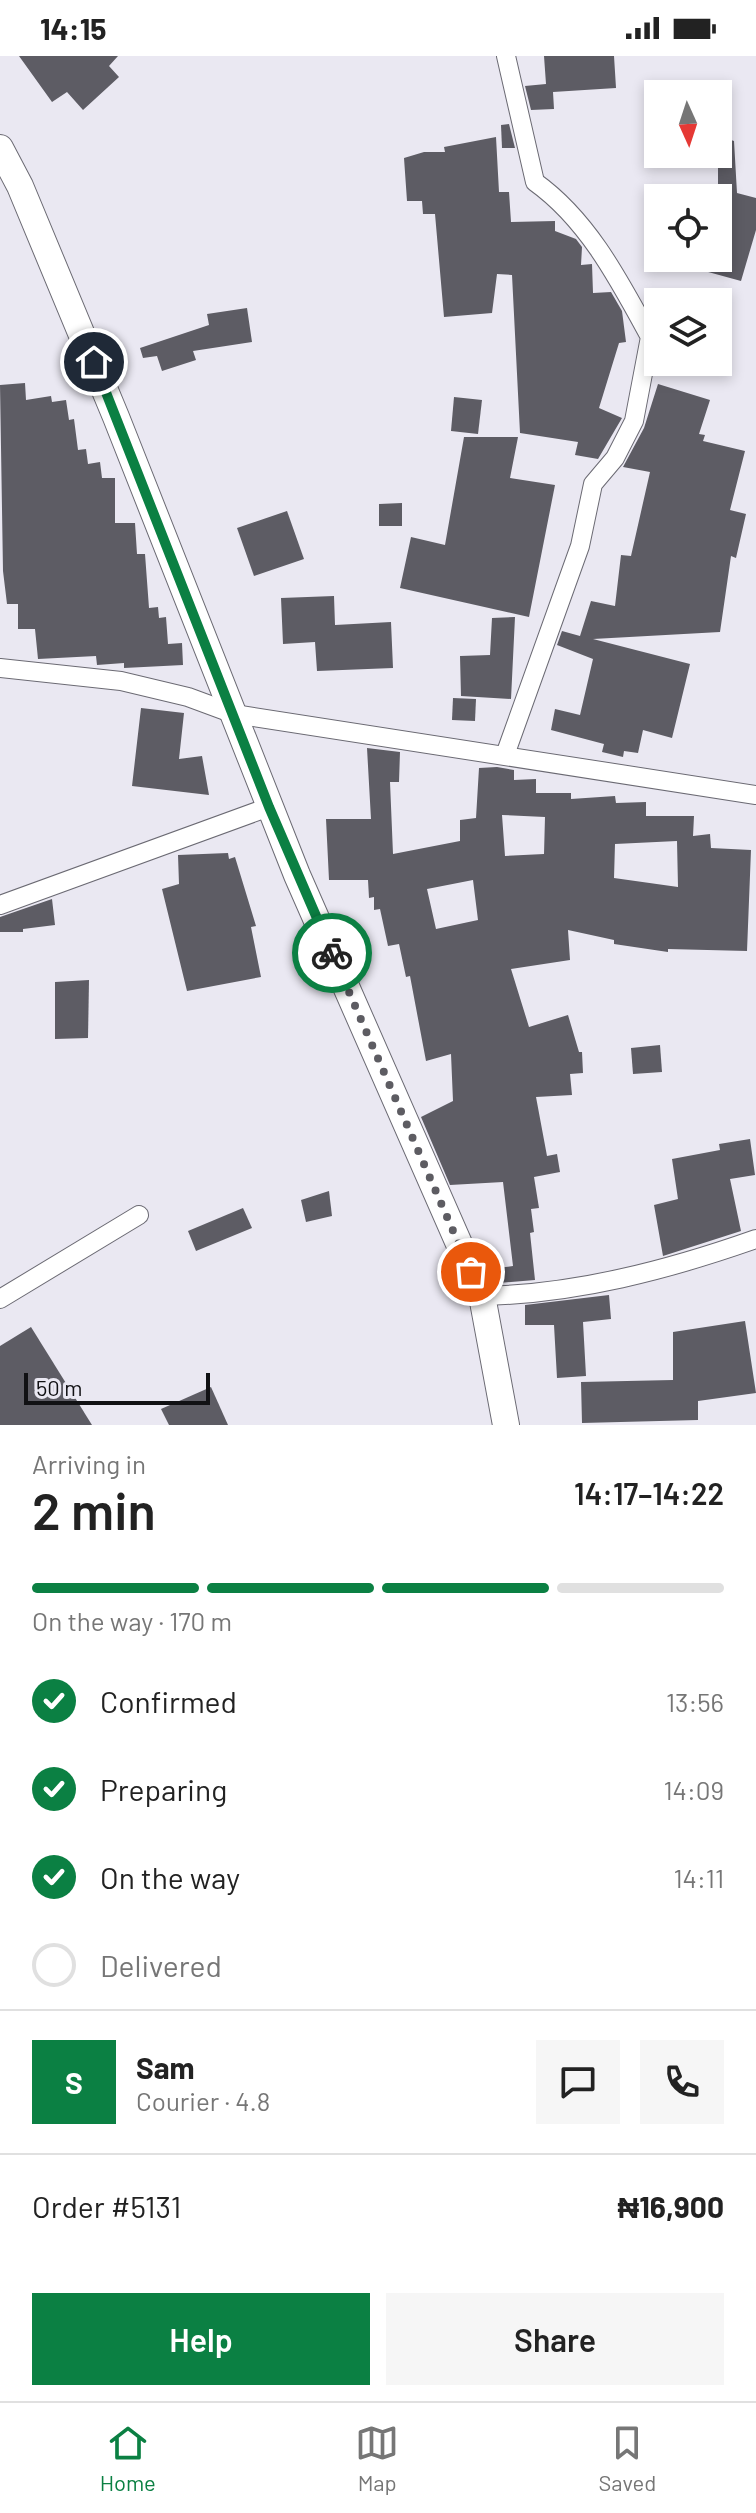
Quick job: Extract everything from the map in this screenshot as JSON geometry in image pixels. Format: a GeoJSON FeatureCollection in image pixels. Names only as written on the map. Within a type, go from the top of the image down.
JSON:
{"type":"FeatureCollection","features":[{"type":"Feature","properties":{"kind":"street"},"geometry":{"type":"LineString","coordinates":[[505,755],[580,546],[593,484],[615,458],[634,421],[650,337],[604,255],[556,197],[535,182],[506,56]]}},
{"type":"Feature","properties":{"kind":"street"},"geometry":{"type":"LineString","coordinates":[[0,148],[20,186],[105,390],[269,807],[384,1078],[482,1296],[506,1425]]}},
{"type":"Feature","properties":{"kind":"street"},"geometry":{"type":"LineString","coordinates":[[0,668],[121,681],[188,697],[234,714],[756,795]]}},
{"type":"Feature","properties":{"kind":"street"},"geometry":{"type":"LineString","coordinates":[[0,905],[269,807]]}},
{"type":"Feature","properties":{"kind":"street"},"geometry":{"type":"LineString","coordinates":[[0,1299],[139,1215]]}},
{"type":"Feature","properties":{"kind":"street"},"geometry":{"type":"LineString","coordinates":[[482,1296],[539,1295],[580,1287],[715,1253],[756,1239]]}},
{"type":"Feature","properties":{"kind":"building"},"geometry":{"type":"Polygon","coordinates":[[[19,56],[118,56],[109,66],[119,77],[83,110],[67,92],[52,102],[19,56]]]}},
{"type":"Feature","properties":{"kind":"building"},"geometry":{"type":"Polygon","coordinates":[[[544,56],[614,56],[616,88],[553,92],[554,109],[531,110],[525,86],[546,84],[544,56]]]}},
{"type":"Feature","properties":{"kind":"building"},"geometry":{"type":"Polygon","coordinates":[[[509,124],[515,148],[502,148],[501,125],[509,124]]]}},
{"type":"Feature","properties":{"kind":"building"},"geometry":{"type":"Polygon","coordinates":[[[496,137],[499,192],[509,192],[511,222],[555,221],[555,231],[576,239],[582,247],[581,265],[592,264],[593,293],[611,292],[622,311],[626,342],[619,343],[599,408],[622,418],[598,459],[575,455],[578,442],[520,433],[512,275],[497,274],[492,313],[444,317],[435,214],[423,214],[422,201],[407,201],[404,158],[424,152],[445,152],[444,147],[496,137]]]}},
{"type":"Feature","properties":{"kind":"building"},"geometry":{"type":"Polygon","coordinates":[[[734,141],[737,193],[756,198],[756,230],[741,281],[708,272],[732,272],[732,184],[718,184],[718,168],[732,168],[734,141]]]}},
{"type":"Feature","properties":{"kind":"building"},"geometry":{"type":"Polygon","coordinates":[[[247,308],[252,342],[193,351],[196,360],[162,371],[157,356],[143,358],[140,348],[209,325],[207,314],[247,308]]]}},
{"type":"Feature","properties":{"kind":"building"},"geometry":{"type":"Polygon","coordinates":[[[25,383],[26,400],[51,396],[52,402],[66,400],[69,420],[74,419],[78,450],[86,449],[88,464],[100,462],[102,478],[115,478],[115,523],[135,523],[137,554],[145,554],[149,608],[158,607],[159,618],[166,617],[168,644],[182,643],[183,665],[124,668],[124,663],[97,665],[96,656],[38,659],[35,629],[18,629],[18,604],[7,604],[3,571],[0,385],[25,383]]]}},
{"type":"Feature","properties":{"kind":"building"},"geometry":{"type":"Polygon","coordinates":[[[658,384],[710,400],[699,434],[705,435],[703,441],[745,451],[730,510],[746,514],[736,558],[731,556],[720,632],[593,639],[690,664],[672,738],[643,730],[638,753],[624,751],[623,757],[602,752],[604,744],[551,730],[555,709],[580,715],[593,659],[557,645],[562,631],[580,636],[591,601],[615,606],[621,555],[631,556],[650,472],[623,467],[644,428],[658,384]]]}},
{"type":"Feature","properties":{"kind":"building"},"geometry":{"type":"Polygon","coordinates":[[[454,397],[482,400],[478,434],[451,431],[454,397]]]}},
{"type":"Feature","properties":{"kind":"building"},"geometry":{"type":"Polygon","coordinates":[[[464,437],[518,437],[510,478],[555,485],[529,617],[400,588],[411,537],[445,545],[464,437]]]}},
{"type":"Feature","properties":{"kind":"building"},"geometry":{"type":"Polygon","coordinates":[[[402,503],[402,526],[379,526],[379,504],[402,503]]]}},
{"type":"Feature","properties":{"kind":"building"},"geometry":{"type":"Polygon","coordinates":[[[287,511],[304,559],[254,576],[237,528],[287,511]]]}},
{"type":"Feature","properties":{"kind":"building"},"geometry":{"type":"Polygon","coordinates":[[[334,596],[335,625],[391,622],[393,668],[317,671],[315,642],[283,644],[281,598],[334,596]]]}},
{"type":"Feature","properties":{"kind":"building"},"geometry":{"type":"Polygon","coordinates":[[[515,617],[511,699],[461,696],[460,656],[490,655],[492,618],[515,617]]]}},
{"type":"Feature","properties":{"kind":"building"},"geometry":{"type":"Polygon","coordinates":[[[453,698],[476,699],[475,721],[452,720],[453,698]]]}},
{"type":"Feature","properties":{"kind":"building"},"geometry":{"type":"Polygon","coordinates":[[[141,708],[184,713],[179,759],[202,756],[209,795],[132,786],[141,708]]]}},
{"type":"Feature","properties":{"kind":"building"},"geometry":{"type":"Polygon","coordinates":[[[367,748],[400,752],[399,782],[390,782],[393,854],[460,841],[460,820],[476,818],[479,768],[497,767],[514,770],[514,780],[536,779],[536,793],[571,793],[571,799],[615,796],[616,803],[646,802],[646,816],[694,816],[693,836],[710,834],[711,848],[751,850],[747,951],[668,949],[668,952],[614,944],[614,940],[568,930],[570,960],[511,969],[529,1027],[568,1015],[579,1052],[582,1052],[583,1073],[570,1074],[572,1095],[536,1097],[547,1156],[557,1154],[560,1172],[534,1177],[539,1208],[531,1209],[535,1280],[499,1283],[497,1268],[513,1266],[503,1182],[450,1185],[421,1117],[453,1101],[451,1054],[426,1061],[410,976],[406,977],[399,944],[388,946],[380,909],[374,910],[374,897],[369,898],[368,880],[329,880],[326,819],[371,819],[367,748]],[[502,815],[505,856],[544,854],[545,817],[502,815]],[[677,841],[615,844],[614,878],[678,887],[677,841]],[[473,880],[427,889],[436,929],[478,920],[473,880]]]}},
{"type":"Feature","properties":{"kind":"building"},"geometry":{"type":"Polygon","coordinates":[[[228,853],[229,859],[235,857],[256,926],[251,927],[261,977],[187,991],[162,889],[179,884],[178,855],[228,853]]]}},
{"type":"Feature","properties":{"kind":"building"},"geometry":{"type":"Polygon","coordinates":[[[52,899],[55,925],[23,929],[23,932],[0,932],[0,917],[52,899]]]}},
{"type":"Feature","properties":{"kind":"building"},"geometry":{"type":"Polygon","coordinates":[[[89,980],[88,1038],[55,1039],[55,982],[89,980]]]}},
{"type":"Feature","properties":{"kind":"building"},"geometry":{"type":"Polygon","coordinates":[[[660,1045],[662,1072],[633,1074],[631,1048],[660,1045]]]}},
{"type":"Feature","properties":{"kind":"building"},"geometry":{"type":"Polygon","coordinates":[[[750,1139],[755,1175],[730,1179],[741,1231],[663,1256],[654,1205],[678,1199],[672,1159],[720,1150],[719,1144],[750,1139]]]}},
{"type":"Feature","properties":{"kind":"building"},"geometry":{"type":"Polygon","coordinates":[[[329,1191],[332,1216],[306,1222],[301,1200],[329,1191]]]}},
{"type":"Feature","properties":{"kind":"building"},"geometry":{"type":"Polygon","coordinates":[[[243,1208],[252,1228],[196,1251],[188,1231],[243,1208]]]}},
{"type":"Feature","properties":{"kind":"building"},"geometry":{"type":"Polygon","coordinates":[[[609,1295],[611,1319],[583,1322],[586,1376],[557,1378],[554,1325],[525,1325],[525,1305],[609,1295]]]}},
{"type":"Feature","properties":{"kind":"building"},"geometry":{"type":"Polygon","coordinates":[[[745,1321],[756,1393],[698,1401],[698,1420],[582,1423],[581,1382],[673,1380],[673,1332],[745,1321]]]}},
{"type":"Feature","properties":{"kind":"building"},"geometry":{"type":"Polygon","coordinates":[[[31,1327],[92,1425],[0,1425],[0,1346],[31,1327]]]}},
{"type":"Feature","properties":{"kind":"building"},"geometry":{"type":"Polygon","coordinates":[[[211,1387],[228,1425],[169,1425],[161,1409],[211,1387]]]}},
{"type":"Feature","properties":{"kind":"way so far"},"geometry":{"type":"LineString","coordinates":[[332,953],[471,1272]]}},
{"type":"Feature","properties":{"kind":"route"},"geometry":{"type":"LineString","coordinates":[[94,362],[269,807],[332,953]]}}]}
